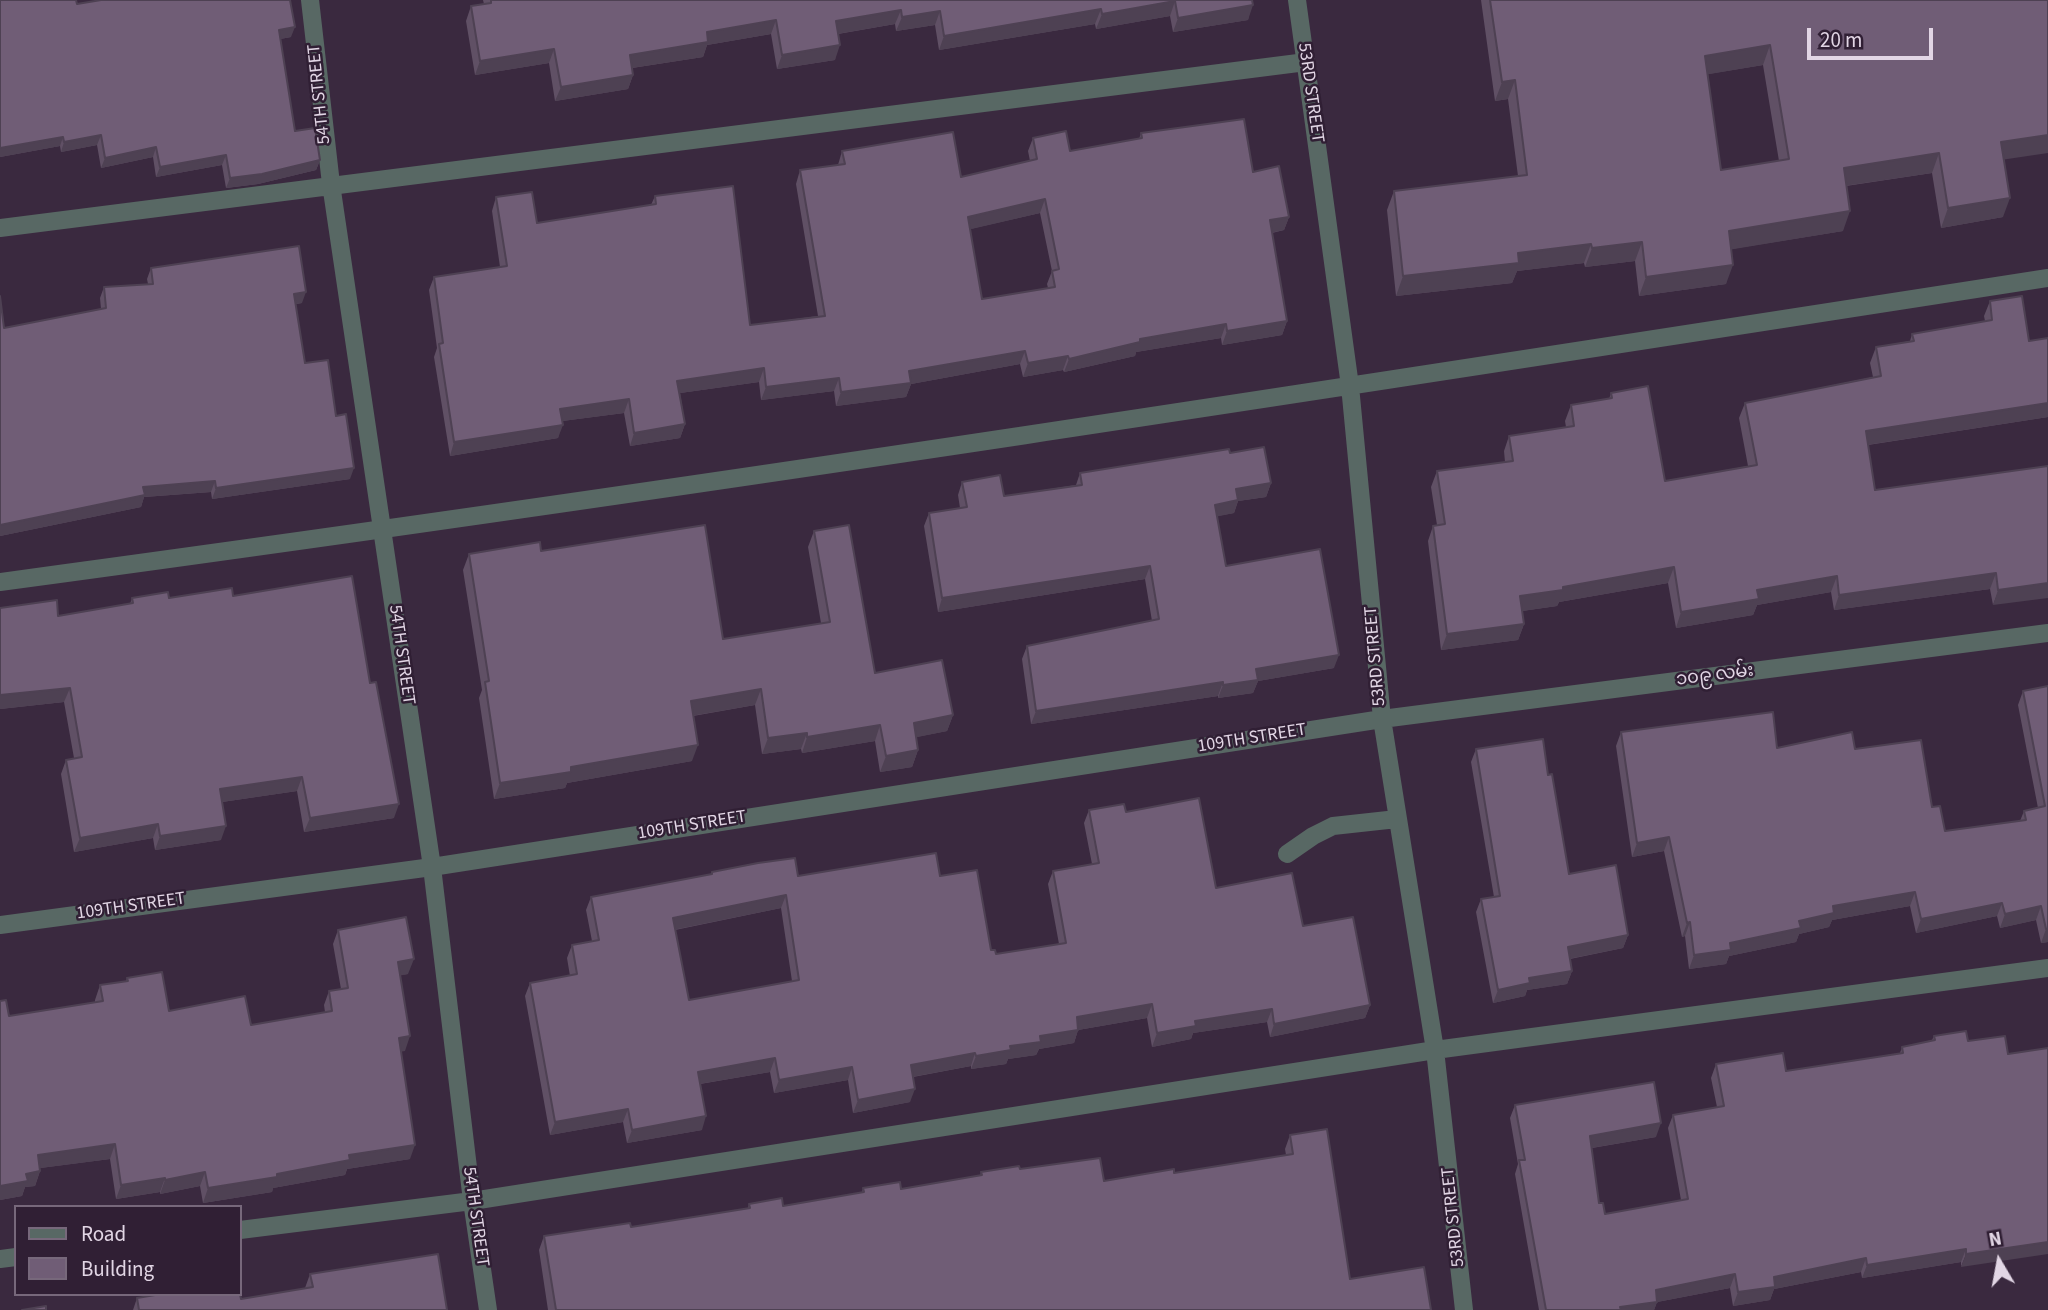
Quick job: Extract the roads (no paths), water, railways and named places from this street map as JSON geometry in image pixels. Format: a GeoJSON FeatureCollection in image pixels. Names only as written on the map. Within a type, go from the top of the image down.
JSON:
{"type":"FeatureCollection","features":[{"type":"Feature","properties":{"kind":"street","name":"54TH STREET"},"geometry":{"type":"LineString","coordinates":[[310,0],[331,184],[432,867],[472,1201],[488,1310]]}},
{"type":"Feature","properties":{"kind":"street","name":"53RD STREET"},"geometry":{"type":"LineString","coordinates":[[1297,0],[1350,386],[1382,719],[1435,1050],[1464,1310]]}},
{"type":"Feature","properties":{"kind":"street"},"geometry":{"type":"LineString","coordinates":[[0,228],[1306,62]]}},
{"type":"Feature","properties":{"kind":"street"},"geometry":{"type":"LineString","coordinates":[[0,582],[383,530],[1350,386],[2048,278]]}},
{"type":"Feature","properties":{"kind":"street","name":"၁၀၉ လမ်း"},"geometry":{"type":"LineString","coordinates":[[1382,719],[2048,633]]}},
{"type":"Feature","properties":{"kind":"street","name":"109TH STREET"},"geometry":{"type":"LineString","coordinates":[[0,925],[432,867],[1382,719]]}},
{"type":"Feature","properties":{"kind":"street"},"geometry":{"type":"LineString","coordinates":[[1287,854],[1333,826],[1397,819]]}},
{"type":"Feature","properties":{"kind":"street"},"geometry":{"type":"LineString","coordinates":[[242,1230],[472,1201],[1435,1050],[2048,968]]}}]}
